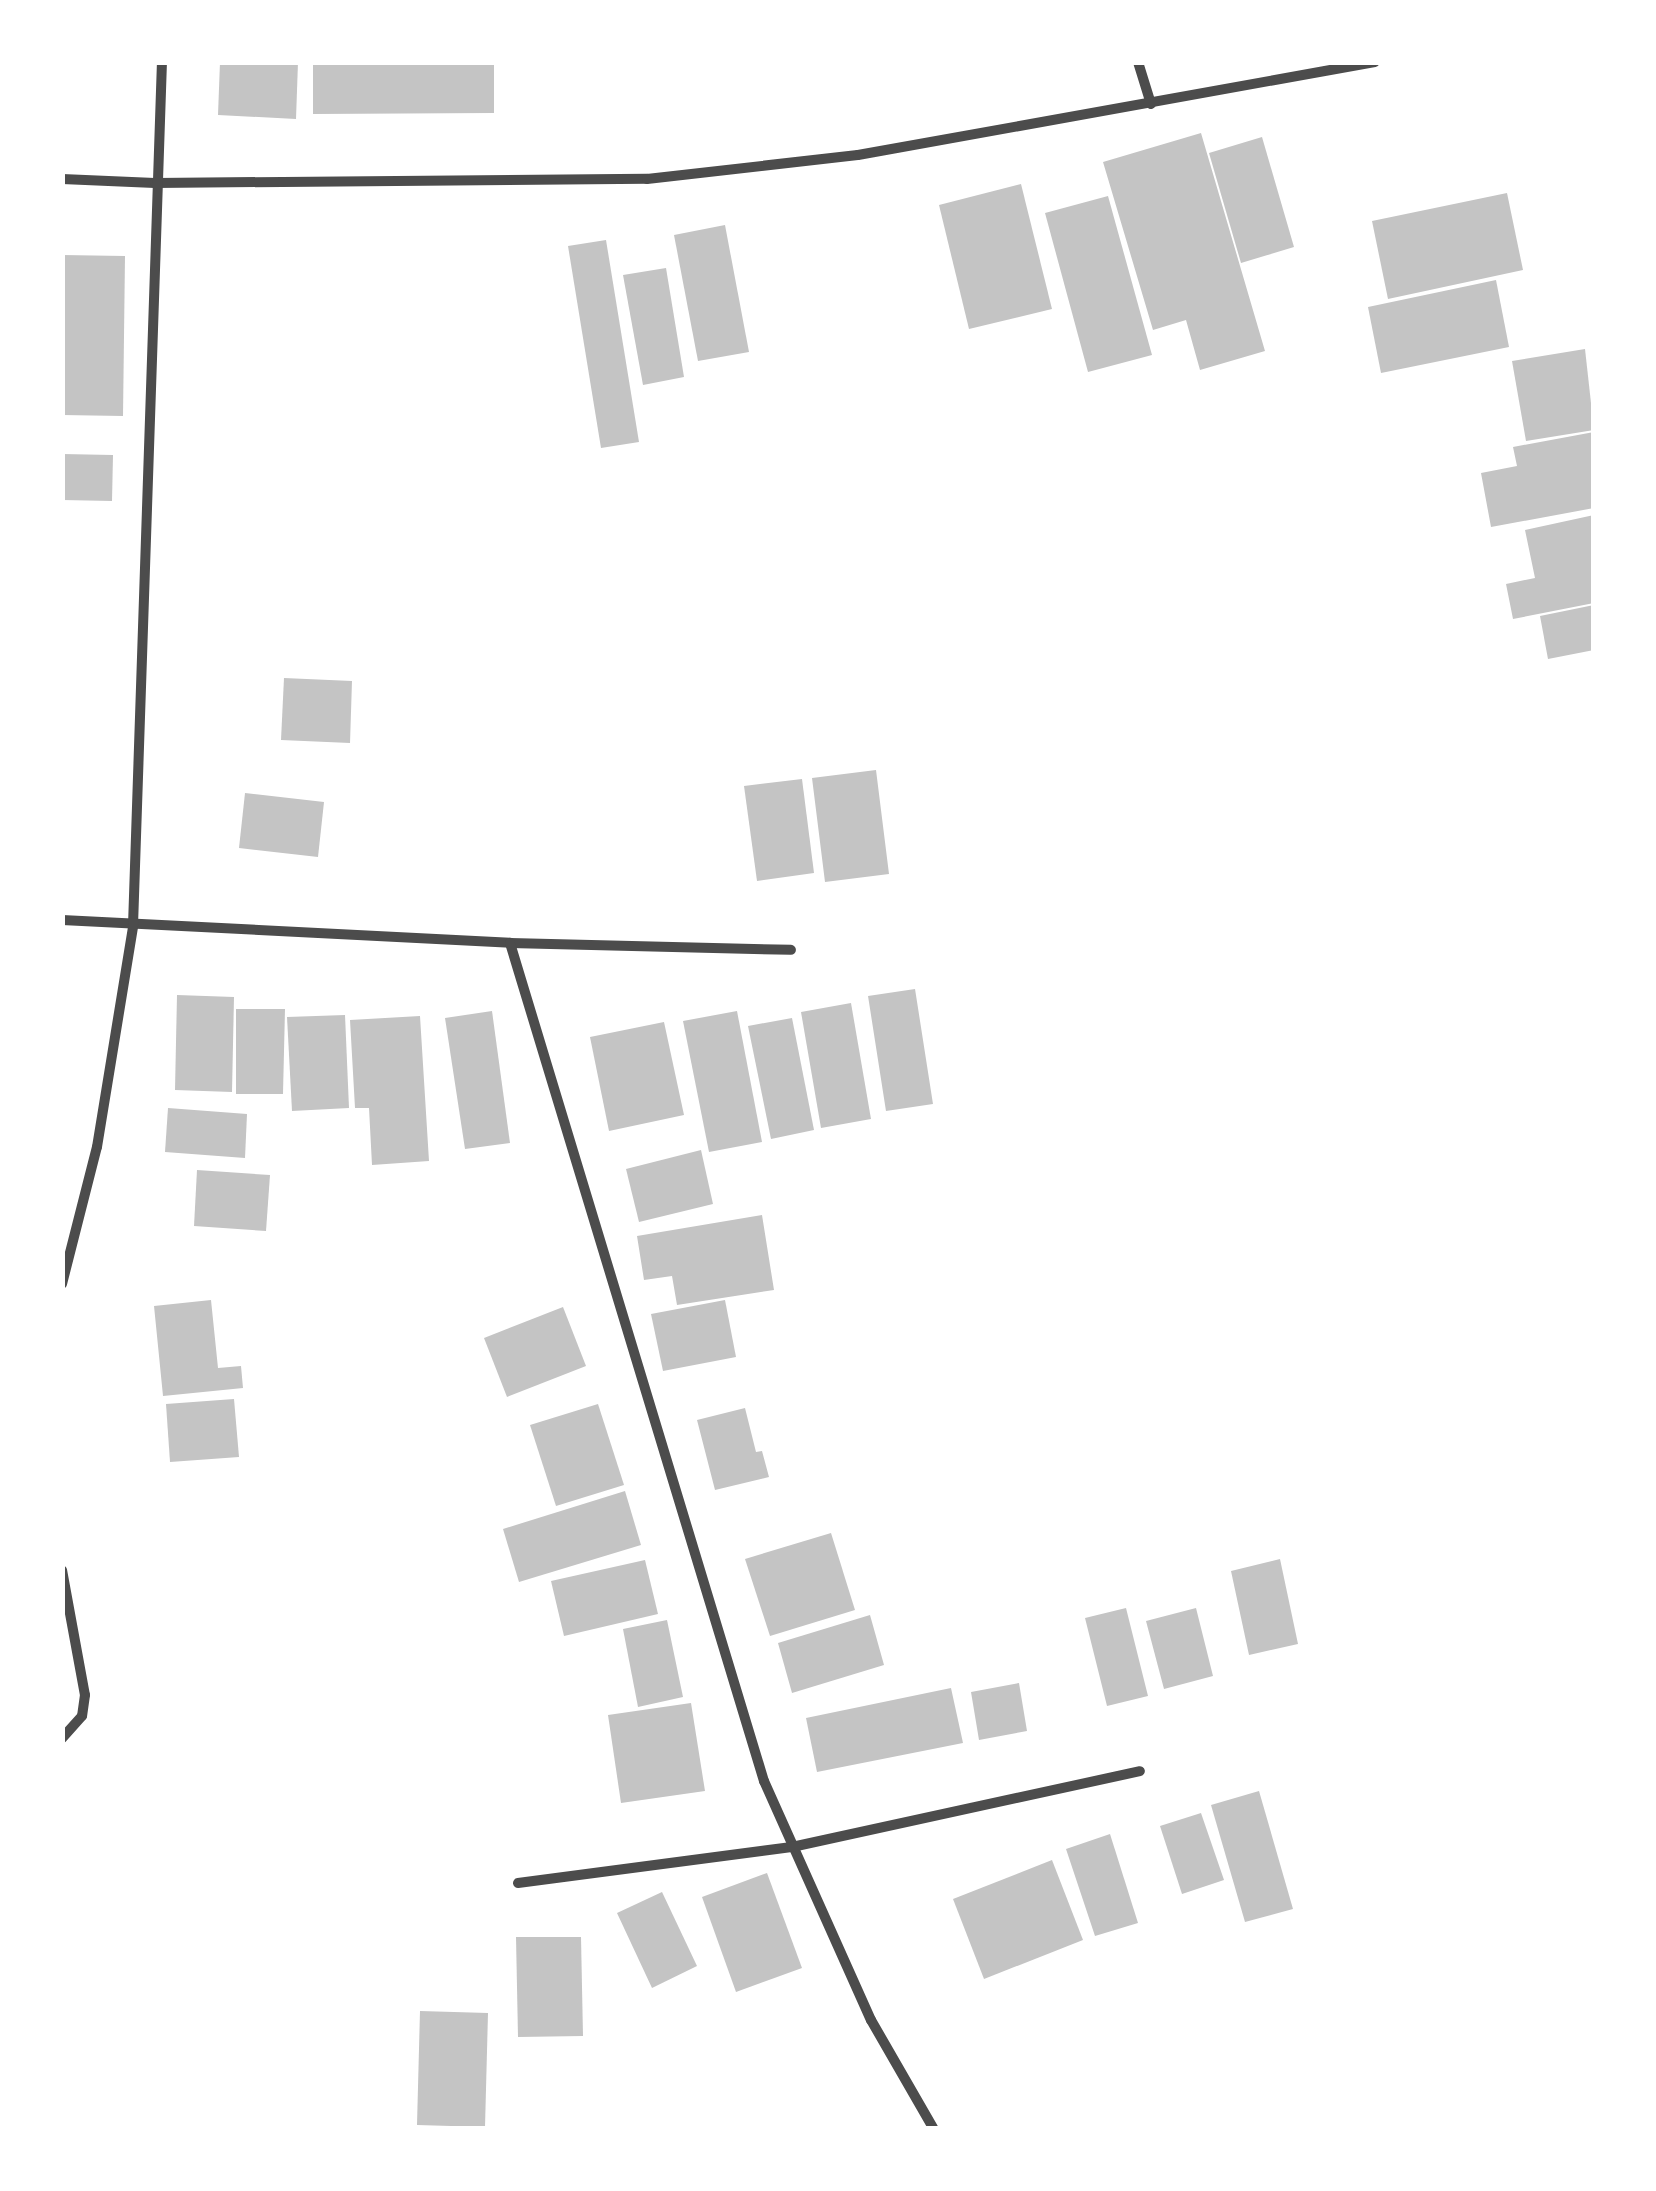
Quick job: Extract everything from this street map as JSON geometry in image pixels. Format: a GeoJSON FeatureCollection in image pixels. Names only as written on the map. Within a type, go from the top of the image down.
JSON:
{"type":"FeatureCollection","features":[{"type":"Feature","properties":{"kind":"street"},"geometry":{"type":"LineString","coordinates":[[62,1284],[97,1147],[133,926],[162,62]]}},
{"type":"Feature","properties":{"kind":"street"},"geometry":{"type":"LineString","coordinates":[[1138,62],[1151,104]]}},
{"type":"Feature","properties":{"kind":"street"},"geometry":{"type":"LineString","coordinates":[[62,180],[155,184],[647,179],[858,154],[1375,62]]}},
{"type":"Feature","properties":{"kind":"street"},"geometry":{"type":"LineString","coordinates":[[62,920],[510,943],[791,950]]}},
{"type":"Feature","properties":{"kind":"street"},"geometry":{"type":"LineString","coordinates":[[510,943],[764,1782],[871,2020],[933,2128]]}},
{"type":"Feature","properties":{"kind":"street"},"geometry":{"type":"LineString","coordinates":[[62,1570],[85,1694],[82,1716],[62,1738]]}},
{"type":"Feature","properties":{"kind":"street"},"geometry":{"type":"LineString","coordinates":[[518,1883],[792,1847],[1140,1771]]}},
{"type":"Feature","properties":{"kind":"building"},"geometry":{"type":"Polygon","coordinates":[[[220,62],[298,62],[296,119],[218,115],[220,62]]]}},
{"type":"Feature","properties":{"kind":"building"},"geometry":{"type":"Polygon","coordinates":[[[313,62],[494,62],[494,113],[313,114],[313,62]]]}},
{"type":"Feature","properties":{"kind":"building"},"geometry":{"type":"Polygon","coordinates":[[[1201,133],[1265,351],[1200,370],[1186,320],[1153,330],[1103,162],[1201,133]]]}},
{"type":"Feature","properties":{"kind":"building"},"geometry":{"type":"Polygon","coordinates":[[[1262,137],[1294,247],[1241,263],[1209,153],[1262,137]]]}},
{"type":"Feature","properties":{"kind":"building"},"geometry":{"type":"Polygon","coordinates":[[[1021,184],[1052,309],[969,329],[939,205],[1021,184]]]}},
{"type":"Feature","properties":{"kind":"building"},"geometry":{"type":"Polygon","coordinates":[[[1507,193],[1523,270],[1388,299],[1372,221],[1507,193]]]}},
{"type":"Feature","properties":{"kind":"building"},"geometry":{"type":"Polygon","coordinates":[[[1108,196],[1152,355],[1088,372],[1045,213],[1108,196]]]}},
{"type":"Feature","properties":{"kind":"building"},"geometry":{"type":"Polygon","coordinates":[[[725,225],[749,352],[698,361],[674,235],[725,225]]]}},
{"type":"Feature","properties":{"kind":"building"},"geometry":{"type":"Polygon","coordinates":[[[606,240],[639,442],[601,448],[568,246],[606,240]]]}},
{"type":"Feature","properties":{"kind":"building"},"geometry":{"type":"Polygon","coordinates":[[[62,255],[125,256],[123,416],[62,415],[62,255]]]}},
{"type":"Feature","properties":{"kind":"building"},"geometry":{"type":"Polygon","coordinates":[[[666,268],[684,377],[643,385],[623,275],[666,268]]]}},
{"type":"Feature","properties":{"kind":"building"},"geometry":{"type":"Polygon","coordinates":[[[1496,280],[1509,347],[1381,373],[1368,307],[1496,280]]]}},
{"type":"Feature","properties":{"kind":"building"},"geometry":{"type":"Polygon","coordinates":[[[1585,349],[1594,430],[1526,441],[1512,361],[1585,349]]]}},
{"type":"Feature","properties":{"kind":"building"},"geometry":{"type":"Polygon","coordinates":[[[1594,432],[1594,508],[1491,527],[1481,473],[1517,466],[1513,447],[1594,432]]]}},
{"type":"Feature","properties":{"kind":"building"},"geometry":{"type":"Polygon","coordinates":[[[62,454],[113,455],[112,501],[62,500],[62,454]]]}},
{"type":"Feature","properties":{"kind":"building"},"geometry":{"type":"Polygon","coordinates":[[[1594,515],[1594,603],[1513,619],[1506,584],[1535,578],[1525,530],[1594,515]]]}},
{"type":"Feature","properties":{"kind":"building"},"geometry":{"type":"Polygon","coordinates":[[[1594,605],[1594,650],[1548,659],[1540,616],[1594,605]]]}},
{"type":"Feature","properties":{"kind":"building"},"geometry":{"type":"Polygon","coordinates":[[[284,678],[352,681],[350,743],[281,740],[284,678]]]}},
{"type":"Feature","properties":{"kind":"building"},"geometry":{"type":"Polygon","coordinates":[[[876,770],[889,874],[825,882],[812,778],[876,770]]]}},
{"type":"Feature","properties":{"kind":"building"},"geometry":{"type":"Polygon","coordinates":[[[802,779],[814,873],[757,881],[744,786],[802,779]]]}},
{"type":"Feature","properties":{"kind":"building"},"geometry":{"type":"Polygon","coordinates":[[[245,793],[324,802],[318,857],[239,848],[245,793]]]}},
{"type":"Feature","properties":{"kind":"building"},"geometry":{"type":"Polygon","coordinates":[[[915,989],[933,1104],[886,1111],[868,996],[915,989]]]}},
{"type":"Feature","properties":{"kind":"building"},"geometry":{"type":"Polygon","coordinates":[[[177,995],[234,997],[232,1092],[175,1090],[177,995]]]}},
{"type":"Feature","properties":{"kind":"building"},"geometry":{"type":"Polygon","coordinates":[[[851,1003],[871,1119],[821,1128],[801,1012],[851,1003]]]}},
{"type":"Feature","properties":{"kind":"building"},"geometry":{"type":"Polygon","coordinates":[[[236,1009],[285,1009],[283,1094],[236,1094],[236,1009]]]}},
{"type":"Feature","properties":{"kind":"building"},"geometry":{"type":"Polygon","coordinates":[[[492,1011],[510,1143],[465,1149],[445,1018],[492,1011]]]}},
{"type":"Feature","properties":{"kind":"building"},"geometry":{"type":"Polygon","coordinates":[[[737,1011],[762,1142],[709,1152],[683,1021],[737,1011]]]}},
{"type":"Feature","properties":{"kind":"building"},"geometry":{"type":"Polygon","coordinates":[[[345,1015],[349,1108],[292,1111],[287,1017],[345,1015]]]}},
{"type":"Feature","properties":{"kind":"building"},"geometry":{"type":"Polygon","coordinates":[[[420,1016],[429,1161],[372,1165],[369,1108],[355,1108],[350,1020],[420,1016]]]}},
{"type":"Feature","properties":{"kind":"building"},"geometry":{"type":"Polygon","coordinates":[[[792,1018],[814,1130],[771,1139],[748,1026],[792,1018]]]}},
{"type":"Feature","properties":{"kind":"building"},"geometry":{"type":"Polygon","coordinates":[[[664,1022],[684,1115],[609,1131],[590,1037],[664,1022]]]}},
{"type":"Feature","properties":{"kind":"building"},"geometry":{"type":"Polygon","coordinates":[[[168,1108],[247,1114],[245,1158],[165,1152],[168,1108]]]}},
{"type":"Feature","properties":{"kind":"building"},"geometry":{"type":"Polygon","coordinates":[[[701,1150],[713,1204],[639,1222],[626,1169],[701,1150]]]}},
{"type":"Feature","properties":{"kind":"building"},"geometry":{"type":"Polygon","coordinates":[[[197,1170],[270,1175],[266,1231],[194,1226],[197,1170]]]}},
{"type":"Feature","properties":{"kind":"building"},"geometry":{"type":"Polygon","coordinates":[[[762,1215],[774,1290],[677,1305],[672,1276],[644,1280],[637,1236],[762,1215]]]}},
{"type":"Feature","properties":{"kind":"building"},"geometry":{"type":"Polygon","coordinates":[[[211,1300],[218,1368],[241,1366],[243,1388],[163,1396],[154,1306],[211,1300]]]}},
{"type":"Feature","properties":{"kind":"building"},"geometry":{"type":"Polygon","coordinates":[[[725,1300],[736,1357],[663,1371],[651,1314],[725,1300]]]}},
{"type":"Feature","properties":{"kind":"building"},"geometry":{"type":"Polygon","coordinates":[[[563,1307],[586,1366],[507,1397],[484,1338],[563,1307]]]}},
{"type":"Feature","properties":{"kind":"building"},"geometry":{"type":"Polygon","coordinates":[[[234,1399],[239,1457],[170,1462],[166,1404],[234,1399]]]}},
{"type":"Feature","properties":{"kind":"building"},"geometry":{"type":"Polygon","coordinates":[[[598,1404],[624,1485],[556,1506],[530,1425],[598,1404]]]}},
{"type":"Feature","properties":{"kind":"building"},"geometry":{"type":"Polygon","coordinates":[[[745,1408],[756,1452],[762,1451],[769,1477],[715,1490],[697,1420],[745,1408]]]}},
{"type":"Feature","properties":{"kind":"building"},"geometry":{"type":"Polygon","coordinates":[[[625,1491],[641,1545],[519,1582],[503,1529],[625,1491]]]}},
{"type":"Feature","properties":{"kind":"building"},"geometry":{"type":"Polygon","coordinates":[[[831,1533],[855,1610],[770,1636],[745,1559],[831,1533]]]}},
{"type":"Feature","properties":{"kind":"building"},"geometry":{"type":"Polygon","coordinates":[[[1280,1559],[1298,1644],[1249,1655],[1231,1571],[1280,1559]]]}},
{"type":"Feature","properties":{"kind":"building"},"geometry":{"type":"Polygon","coordinates":[[[645,1560],[658,1614],[564,1636],[551,1581],[645,1560]]]}},
{"type":"Feature","properties":{"kind":"building"},"geometry":{"type":"Polygon","coordinates":[[[1126,1608],[1148,1696],[1107,1706],[1085,1618],[1126,1608]]]}},
{"type":"Feature","properties":{"kind":"building"},"geometry":{"type":"Polygon","coordinates":[[[1196,1608],[1213,1676],[1164,1689],[1146,1621],[1196,1608]]]}},
{"type":"Feature","properties":{"kind":"building"},"geometry":{"type":"Polygon","coordinates":[[[870,1615],[884,1665],[792,1693],[778,1643],[870,1615]]]}},
{"type":"Feature","properties":{"kind":"building"},"geometry":{"type":"Polygon","coordinates":[[[667,1620],[683,1697],[638,1707],[623,1629],[667,1620]]]}},
{"type":"Feature","properties":{"kind":"building"},"geometry":{"type":"Polygon","coordinates":[[[1019,1683],[1027,1731],[979,1740],[971,1692],[1019,1683]]]}},
{"type":"Feature","properties":{"kind":"building"},"geometry":{"type":"Polygon","coordinates":[[[951,1688],[963,1743],[817,1772],[806,1718],[951,1688]]]}},
{"type":"Feature","properties":{"kind":"building"},"geometry":{"type":"Polygon","coordinates":[[[691,1703],[705,1791],[621,1803],[608,1715],[691,1703]]]}},
{"type":"Feature","properties":{"kind":"building"},"geometry":{"type":"Polygon","coordinates":[[[1259,1791],[1293,1909],[1245,1922],[1211,1805],[1259,1791]]]}},
{"type":"Feature","properties":{"kind":"building"},"geometry":{"type":"Polygon","coordinates":[[[1201,1813],[1224,1880],[1182,1894],[1160,1826],[1201,1813]]]}},
{"type":"Feature","properties":{"kind":"building"},"geometry":{"type":"Polygon","coordinates":[[[1110,1834],[1138,1923],[1095,1936],[1066,1849],[1110,1834]]]}},
{"type":"Feature","properties":{"kind":"building"},"geometry":{"type":"Polygon","coordinates":[[[1052,1860],[1083,1940],[984,1979],[953,1899],[1052,1860]]]}},
{"type":"Feature","properties":{"kind":"building"},"geometry":{"type":"Polygon","coordinates":[[[767,1873],[802,1968],[736,1992],[702,1897],[767,1873]]]}},
{"type":"Feature","properties":{"kind":"building"},"geometry":{"type":"Polygon","coordinates":[[[662,1892],[697,1966],[652,1988],[617,1913],[662,1892]]]}},
{"type":"Feature","properties":{"kind":"building"},"geometry":{"type":"Polygon","coordinates":[[[516,1937],[581,1937],[583,2036],[518,2037],[516,1937]]]}},
{"type":"Feature","properties":{"kind":"building"},"geometry":{"type":"Polygon","coordinates":[[[420,2011],[488,2013],[485,2127],[417,2125],[420,2011]]]}}]}
